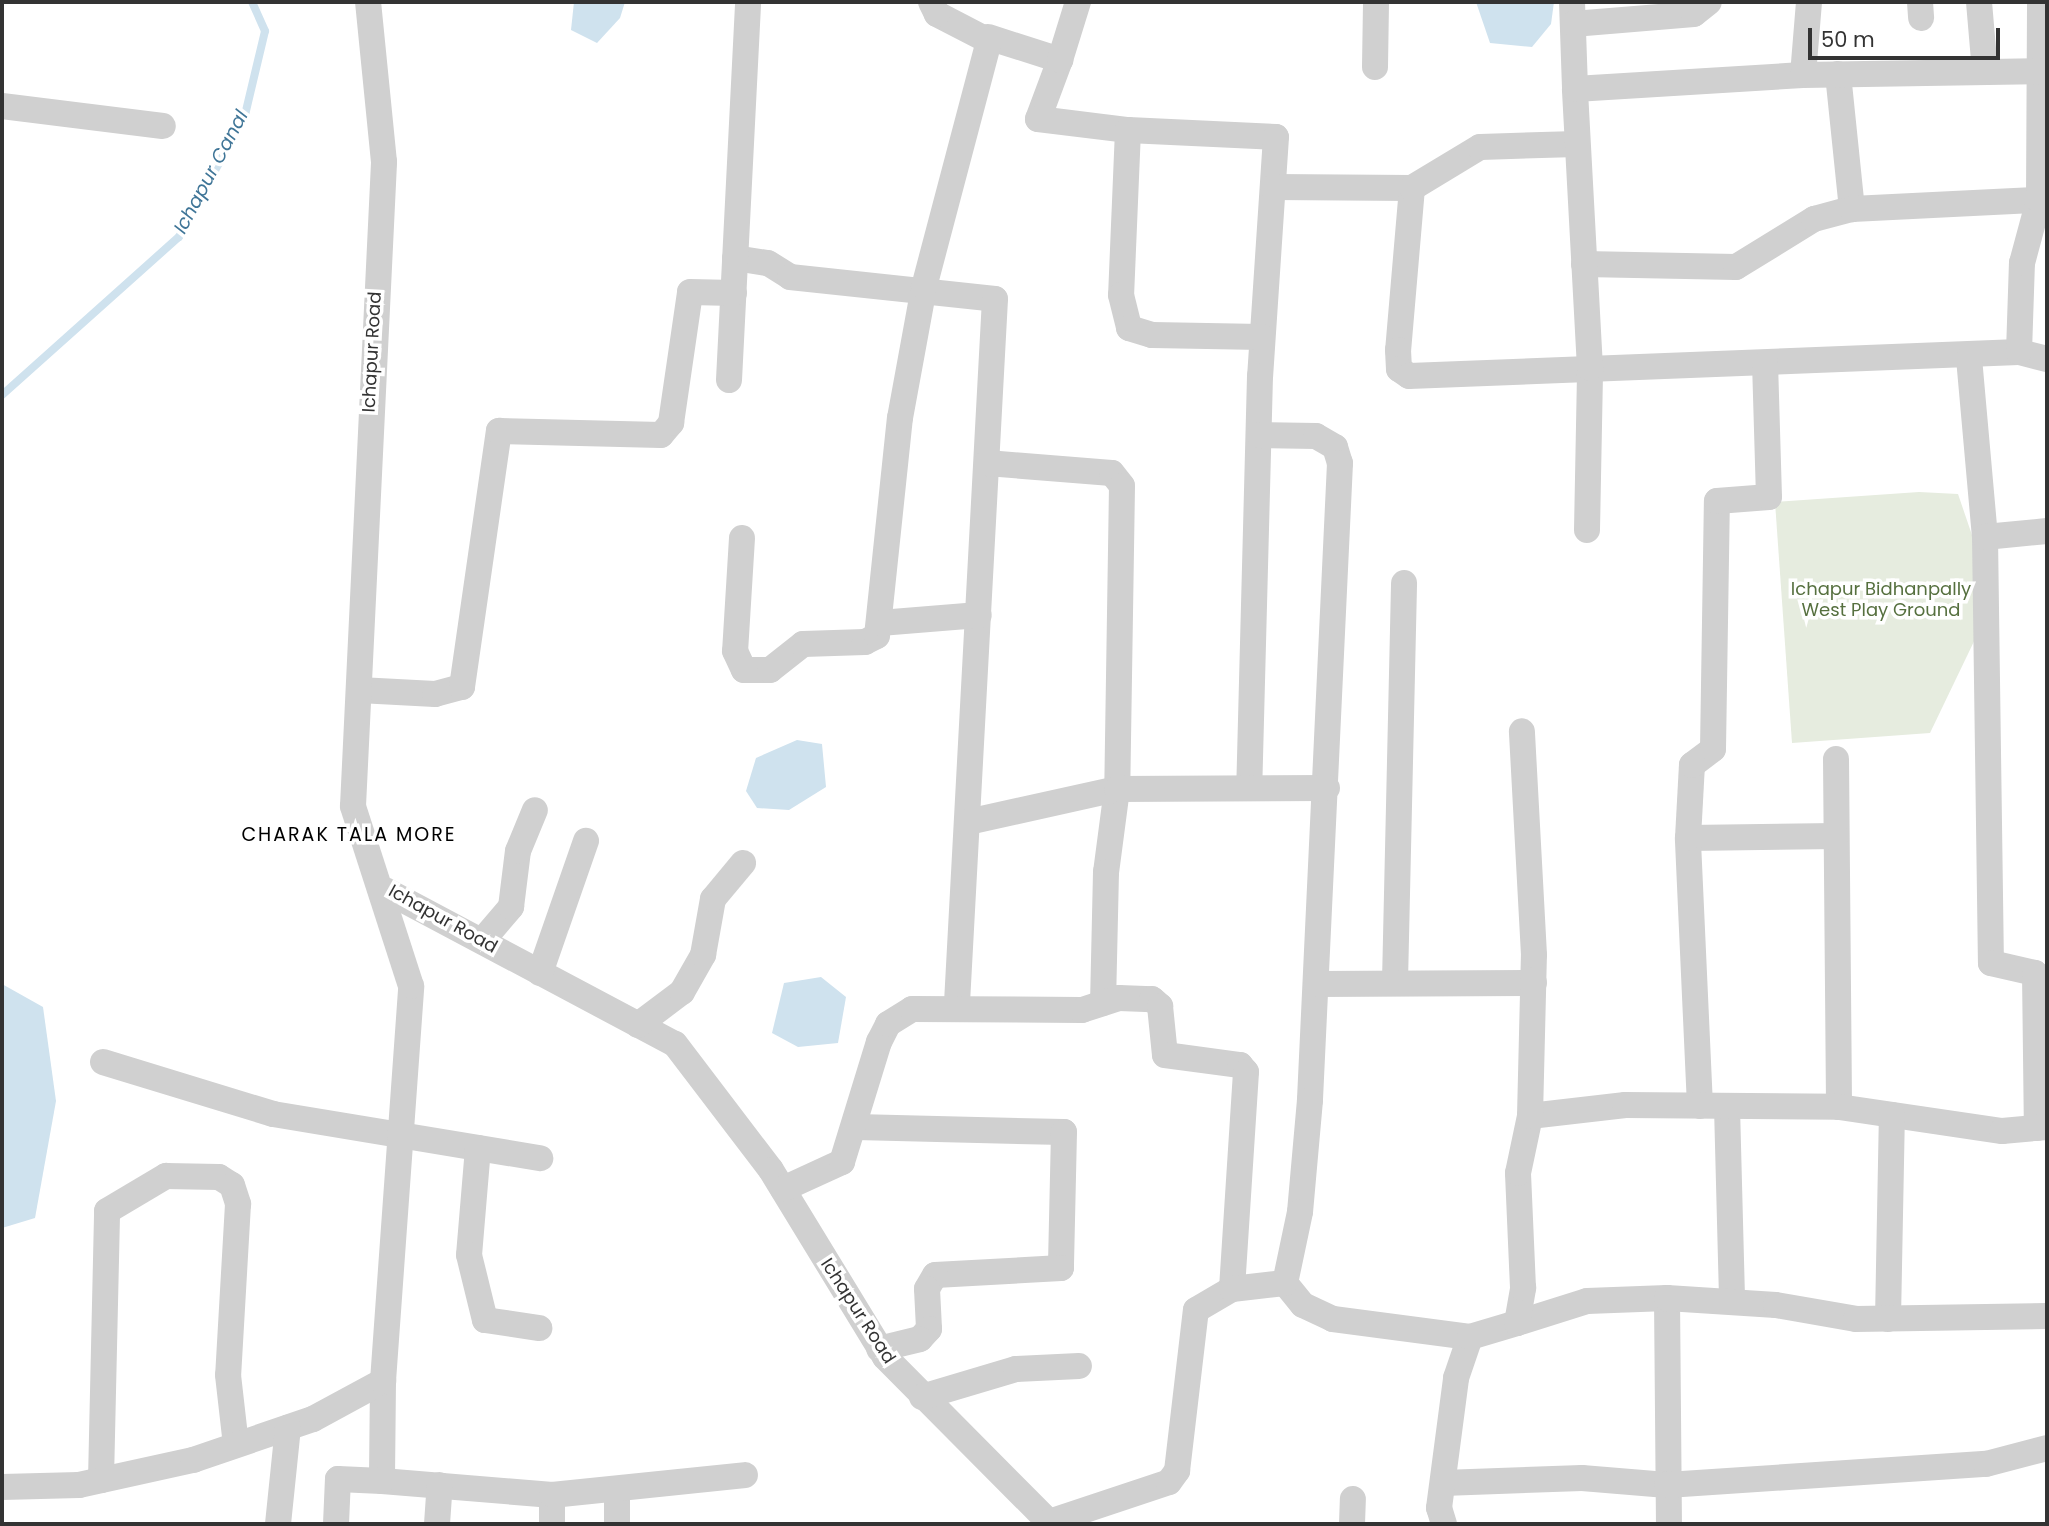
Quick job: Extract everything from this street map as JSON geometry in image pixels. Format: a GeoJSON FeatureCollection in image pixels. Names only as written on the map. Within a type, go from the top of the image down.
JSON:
{"type":"FeatureCollection","features":[{"type":"Feature","properties":{"kind":"street","name":"Ichapur Road"},"geometry":{"type":"LineString","coordinates":[[368,2],[384,162],[353,806],[360,839],[385,890],[675,1044],[783,1189],[879,1349],[922,1397],[1050,1523]]}},
{"type":"Feature","properties":{"kind":"street"},"geometry":{"type":"LineString","coordinates":[[729,380],[748,2]]}},
{"type":"Feature","properties":{"kind":"street"},"geometry":{"type":"LineString","coordinates":[[931,2],[937,14],[988,37],[1060,60]]}},
{"type":"Feature","properties":{"kind":"street"},"geometry":{"type":"LineString","coordinates":[[1078,2],[1038,119],[1128,130],[1276,137],[1262,337],[1249,787]]}},
{"type":"Feature","properties":{"kind":"street"},"geometry":{"type":"LineString","coordinates":[[1375,67],[1376,2]]}},
{"type":"Feature","properties":{"kind":"street"},"geometry":{"type":"LineString","coordinates":[[1587,530],[1590,368],[1577,144],[1573,13],[1635,10],[1694,14],[1709,2]]}},
{"type":"Feature","properties":{"kind":"street"},"geometry":{"type":"LineString","coordinates":[[1803,75],[1809,2]]}},
{"type":"Feature","properties":{"kind":"street"},"geometry":{"type":"LineString","coordinates":[[1979,2],[1984,72]]}},
{"type":"Feature","properties":{"kind":"street"},"geometry":{"type":"LineString","coordinates":[[2020,352],[2022,264],[2039,200],[2043,71],[2040,2]]}},
{"type":"Feature","properties":{"kind":"street"},"geometry":{"type":"LineString","coordinates":[[742,538],[735,651],[744,670],[770,670],[803,644],[873,640],[880,623],[900,418],[924,287],[988,37]]}},
{"type":"Feature","properties":{"kind":"street"},"geometry":{"type":"LineString","coordinates":[[1575,89],[1803,75],[2043,71]]}},
{"type":"Feature","properties":{"kind":"street"},"geometry":{"type":"LineString","coordinates":[[1838,74],[1852,209]]}},
{"type":"Feature","properties":{"kind":"street"},"geometry":{"type":"LineString","coordinates":[[2,106],[163,126]]}},
{"type":"Feature","properties":{"kind":"street"},"geometry":{"type":"LineString","coordinates":[[1128,130],[1121,295],[1129,328],[1152,335],[1262,337]]}},
{"type":"Feature","properties":{"kind":"street"},"geometry":{"type":"LineString","coordinates":[[1273,187],[1412,188],[1480,147],[1577,144]]}},
{"type":"Feature","properties":{"kind":"street"},"geometry":{"type":"LineString","coordinates":[[1412,188],[1399,369],[1420,378],[1590,368],[1969,358],[2020,352],[2047,359]]}},
{"type":"Feature","properties":{"kind":"street"},"geometry":{"type":"LineString","coordinates":[[1584,264],[1736,267],[1814,219],[1852,209],[2039,200]]}},
{"type":"Feature","properties":{"kind":"street"},"geometry":{"type":"LineString","coordinates":[[735,258],[768,263],[790,276],[924,287],[995,299],[957,1004]]}},
{"type":"Feature","properties":{"kind":"street"},"geometry":{"type":"LineString","coordinates":[[359,690],[435,694],[462,687],[499,430],[661,435],[671,423],[690,292],[734,293]]}},
{"type":"Feature","properties":{"kind":"street"},"geometry":{"type":"LineString","coordinates":[[1531,1116],[1625,1105],[1839,1107],[2002,1131],[2042,1127],[2035,973],[1991,964],[1985,537],[1969,358]]}},
{"type":"Feature","properties":{"kind":"street"},"geometry":{"type":"LineString","coordinates":[[1700,1107],[1688,838],[1692,765],[1713,749],[1717,500],[1769,497],[1765,364]]}},
{"type":"Feature","properties":{"kind":"street"},"geometry":{"type":"LineString","coordinates":[[1260,435],[1316,436],[1335,447],[1340,463],[1316,984],[1300,1212],[1285,1283]]}},
{"type":"Feature","properties":{"kind":"street"},"geometry":{"type":"LineString","coordinates":[[987,463],[1112,473],[1120,482],[1117,789],[1107,872],[1103,1003]]}},
{"type":"Feature","properties":{"kind":"street"},"geometry":{"type":"LineString","coordinates":[[1985,537],[2047,531]]}},
{"type":"Feature","properties":{"kind":"street"},"geometry":{"type":"LineString","coordinates":[[1395,982],[1404,583]]}},
{"type":"Feature","properties":{"kind":"street"},"geometry":{"type":"LineString","coordinates":[[880,623],[979,615]]}},
{"type":"Feature","properties":{"kind":"street"},"geometry":{"type":"LineString","coordinates":[[1517,1323],[1523,1288],[1518,1173],[1531,1116],[1534,983],[1522,731]]}},
{"type":"Feature","properties":{"kind":"street"},"geometry":{"type":"LineString","coordinates":[[1836,759],[1839,1107]]}},
{"type":"Feature","properties":{"kind":"street"},"geometry":{"type":"LineString","coordinates":[[968,822],[1117,789],[1327,788]]}},
{"type":"Feature","properties":{"kind":"street"},"geometry":{"type":"LineString","coordinates":[[482,941],[511,907],[518,851],[536,810]]}},
{"type":"Feature","properties":{"kind":"street"},"geometry":{"type":"LineString","coordinates":[[1688,838],[1836,836]]}},
{"type":"Feature","properties":{"kind":"street"},"geometry":{"type":"LineString","coordinates":[[540,973],[586,841]]}},
{"type":"Feature","properties":{"kind":"street"},"geometry":{"type":"LineString","coordinates":[[638,1025],[682,992],[703,954],[713,899],[743,863]]}},
{"type":"Feature","properties":{"kind":"street"},"geometry":{"type":"LineString","coordinates":[[382,1481],[383,1381],[411,986],[385,890]]}},
{"type":"Feature","properties":{"kind":"street"},"geometry":{"type":"LineString","coordinates":[[1316,984],[1534,983]]}},
{"type":"Feature","properties":{"kind":"street"},"geometry":{"type":"LineString","coordinates":[[783,1189],[834,1171],[856,1127],[888,1024],[912,1009],[957,1004],[1082,1010],[1103,1003],[1156,1000],[1164,1055],[1245,1069],[1232,1289]]}},
{"type":"Feature","properties":{"kind":"street"},"geometry":{"type":"LineString","coordinates":[[103,1062],[273,1114],[540,1158]]}},
{"type":"Feature","properties":{"kind":"street"},"geometry":{"type":"LineString","coordinates":[[1727,1107],[1732,1302]]}},
{"type":"Feature","properties":{"kind":"street"},"geometry":{"type":"LineString","coordinates":[[1888,1319],[1892,1115]]}},
{"type":"Feature","properties":{"kind":"street"},"geometry":{"type":"LineString","coordinates":[[856,1127],[1064,1132],[1061,1268],[935,1275],[927,1289],[929,1329],[920,1339],[879,1349]]}},
{"type":"Feature","properties":{"kind":"street"},"geometry":{"type":"LineString","coordinates":[[478,1148],[469,1255],[485,1320],[539,1328]]}},
{"type":"Feature","properties":{"kind":"street"},"geometry":{"type":"LineString","coordinates":[[101,1480],[107,1211],[166,1176],[219,1178],[232,1185],[238,1204],[228,1376],[236,1445]]}},
{"type":"Feature","properties":{"kind":"street"},"geometry":{"type":"LineString","coordinates":[[1050,1523],[1175,1476],[1191,1319],[1200,1303],[1232,1289],[1285,1283]]}},
{"type":"Feature","properties":{"kind":"street"},"geometry":{"type":"LineString","coordinates":[[1285,1283],[1303,1304],[1333,1319],[1470,1337],[1587,1301],[1667,1298],[1732,1302],[1888,1319],[2047,1316]]}},
{"type":"Feature","properties":{"kind":"street"},"geometry":{"type":"LineString","coordinates":[[1667,1298],[1667,1485],[1670,1524]]}},
{"type":"Feature","properties":{"kind":"street"},"geometry":{"type":"LineString","coordinates":[[1444,1524],[1443,1483],[1456,1378],[1470,1337]]}},
{"type":"Feature","properties":{"kind":"street"},"geometry":{"type":"LineString","coordinates":[[922,1397],[1016,1369],[1079,1366]]}},
{"type":"Feature","properties":{"kind":"street"},"geometry":{"type":"LineString","coordinates":[[2,1487],[101,1480],[236,1445],[288,1428],[383,1381]]}},
{"type":"Feature","properties":{"kind":"street"},"geometry":{"type":"LineString","coordinates":[[278,1524],[288,1428]]}},
{"type":"Feature","properties":{"kind":"street"},"geometry":{"type":"LineString","coordinates":[[1443,1483],[1582,1478],[1667,1485],[1986,1464],[2047,1448]]}},
{"type":"Feature","properties":{"kind":"street"},"geometry":{"type":"LineString","coordinates":[[336,1524],[338,1479],[552,1494],[617,1491],[745,1475]]}},
{"type":"Feature","properties":{"kind":"street"},"geometry":{"type":"LineString","coordinates":[[438,1524],[440,1485]]}},
{"type":"Feature","properties":{"kind":"street"},"geometry":{"type":"LineString","coordinates":[[617,1491],[617,1524]]}},
{"type":"Feature","properties":{"kind":"street"},"geometry":{"type":"LineString","coordinates":[[552,1494],[552,1524]]}},
{"type":"Feature","properties":{"kind":"green space","name":"Ichapur Bidhanpally West Play Ground"},"geometry":{"type":"Polygon","coordinates":[[[1919,492],[1958,494],[1974,541],[1979,631],[1930,733],[1792,743],[1775,502],[1919,492]]]}},
{"type":"Feature","properties":{"kind":"water"},"geometry":{"type":"Polygon","coordinates":[[[574,2],[625,2],[620,18],[597,43],[571,30],[574,2]]]}},
{"type":"Feature","properties":{"kind":"water"},"geometry":{"type":"Polygon","coordinates":[[[1476,2],[1554,2],[1551,24],[1532,47],[1490,43],[1476,2]]]}},
{"type":"Feature","properties":{"kind":"water"},"geometry":{"type":"Polygon","coordinates":[[[797,740],[822,744],[826,787],[789,810],[757,808],[746,791],[756,758],[797,740]]]}},
{"type":"Feature","properties":{"kind":"water"},"geometry":{"type":"Polygon","coordinates":[[[821,977],[846,997],[838,1043],[798,1047],[772,1033],[784,983],[821,977]]]}},
{"type":"Feature","properties":{"kind":"water"},"geometry":{"type":"Polygon","coordinates":[[[2,984],[43,1007],[56,1101],[35,1218],[2,1228],[2,984]]]}},
{"type":"Feature","properties":{"kind":"waterway","name":"Ichapur Canal"},"geometry":{"type":"LineString","coordinates":[[2,395],[179,237],[245,115],[265,31],[252,2]]}},
{"type":"Feature","properties":{"kind":"district","name":"CHARAK TALA MORE"},"geometry":{"type":"Point","coordinates":[349,835]}}]}
